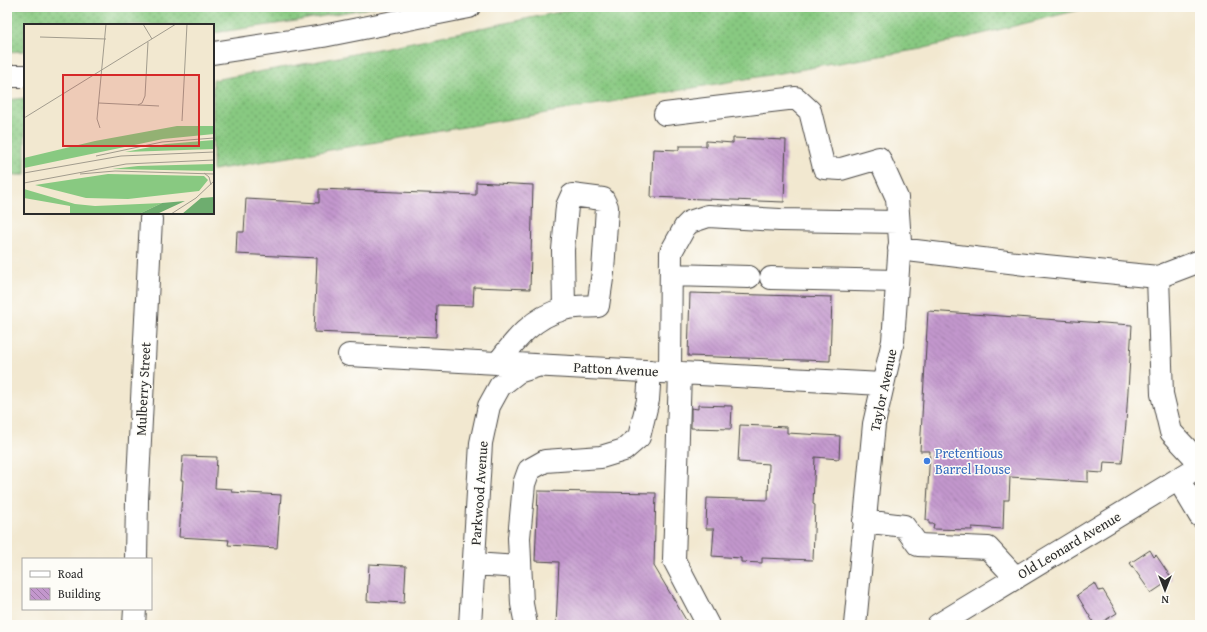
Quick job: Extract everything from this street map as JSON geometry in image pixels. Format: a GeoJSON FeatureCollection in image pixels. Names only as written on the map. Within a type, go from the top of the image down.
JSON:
{"type":"FeatureCollection","features":[{"type":"Feature","properties":{"kind":"main road"},"geometry":{"type":"LineString","coordinates":[[214,53],[323,36],[469,7]]}},
{"type":"Feature","properties":{"kind":"main road"},"geometry":{"type":"LineString","coordinates":[[7,76],[24,76]]}},
{"type":"Feature","properties":{"kind":"main road","name":"Taylor Avenue"},"geometry":{"type":"LineString","coordinates":[[665,114],[796,98],[810,111],[824,168],[841,169],[879,158],[897,198],[899,249],[893,341],[874,424],[855,625]]}},
{"type":"Feature","properties":{"kind":"main road"},"geometry":{"type":"LineString","coordinates":[[498,363],[516,338],[541,317],[564,308],[598,306],[603,272],[607,207],[603,199],[572,195],[567,206],[563,250],[564,308]]}},
{"type":"Feature","properties":{"kind":"main road"},"geometry":{"type":"LineString","coordinates":[[708,625],[674,560],[667,372],[671,252],[685,227],[690,222],[708,216],[780,220],[898,222]]}},
{"type":"Feature","properties":{"kind":"main road","name":"Mulberry Street"},"geometry":{"type":"LineString","coordinates":[[136,558],[151,219]]}},
{"type":"Feature","properties":{"kind":"main road"},"geometry":{"type":"LineString","coordinates":[[899,249],[1025,264],[1158,277],[1200,261]]}},
{"type":"Feature","properties":{"kind":"main road"},"geometry":{"type":"LineString","coordinates":[[671,275],[749,277]]}},
{"type":"Feature","properties":{"kind":"main road"},"geometry":{"type":"LineString","coordinates":[[1158,277],[1162,394],[1171,432],[1200,464]]}},
{"type":"Feature","properties":{"kind":"main road"},"geometry":{"type":"LineString","coordinates":[[771,278],[897,282]]}},
{"type":"Feature","properties":{"kind":"main road","name":"Patton Avenue"},"geometry":{"type":"LineString","coordinates":[[349,355],[882,384]]}},
{"type":"Feature","properties":{"kind":"main road","name":"Parkwood Avenue"},"geometry":{"type":"LineString","coordinates":[[470,625],[481,443],[489,406],[500,386],[518,372],[540,365]]}},
{"type":"Feature","properties":{"kind":"main road"},"geometry":{"type":"LineString","coordinates":[[526,625],[522,604],[519,538],[524,484],[529,470],[545,461],[601,457],[624,450],[639,437],[648,400],[667,372]]}},
{"type":"Feature","properties":{"kind":"main road","name":"Old Leonard Avenue"},"geometry":{"type":"LineString","coordinates":[[938,625],[1178,479],[1200,464]]}},
{"type":"Feature","properties":{"kind":"main road"},"geometry":{"type":"LineString","coordinates":[[1178,479],[1200,516]]}},
{"type":"Feature","properties":{"kind":"main road"},"geometry":{"type":"LineString","coordinates":[[864,521],[904,526],[918,545],[988,548],[1016,578]]}},
{"type":"Feature","properties":{"kind":"main road"},"geometry":{"type":"LineString","coordinates":[[474,564],[520,567]]}},
{"type":"Feature","properties":{"kind":"main road"},"geometry":{"type":"LineString","coordinates":[[134,625],[135,610]]}},
{"type":"Feature","properties":{"kind":"green space"},"geometry":{"type":"Polygon","coordinates":[[[7,7],[375,7],[290,22],[214,33],[214,24],[24,24],[24,51],[7,52],[7,7]]]}},
{"type":"Feature","properties":{"kind":"green space"},"geometry":{"type":"Polygon","coordinates":[[[584,7],[1091,7],[921,49],[214,170],[214,80],[314,62],[584,7]]]}},
{"type":"Feature","properties":{"kind":"green space"},"geometry":{"type":"Polygon","coordinates":[[[24,98],[24,175],[7,175],[7,100],[24,98]]]}},
{"type":"Feature","properties":{"kind":"building"},"geometry":{"type":"Polygon","coordinates":[[[733,138],[786,140],[784,202],[651,197],[653,149],[679,150],[679,146],[706,146],[706,141],[733,143],[733,138]]]}},
{"type":"Feature","properties":{"kind":"building"},"geometry":{"type":"Polygon","coordinates":[[[476,182],[533,185],[530,289],[474,287],[473,306],[437,305],[436,337],[314,332],[317,258],[236,254],[237,232],[244,232],[246,199],[319,203],[319,189],[476,195],[476,182]]]}},
{"type":"Feature","properties":{"kind":"building"},"geometry":{"type":"Polygon","coordinates":[[[690,293],[832,297],[830,361],[688,356],[690,293]]]}},
{"type":"Feature","properties":{"kind":"building"},"geometry":{"type":"Polygon","coordinates":[[[928,311],[1132,325],[1122,463],[1104,462],[1103,473],[1088,472],[1088,482],[1010,477],[1009,500],[1004,500],[1003,529],[972,527],[972,530],[933,529],[934,524],[929,524],[929,520],[926,520],[930,451],[920,451],[928,311]]]}},
{"type":"Feature","properties":{"kind":"building"},"geometry":{"type":"Polygon","coordinates":[[[698,405],[732,406],[731,429],[691,428],[691,408],[698,409],[698,405]]]}},
{"type":"Feature","properties":{"kind":"building"},"geometry":{"type":"Polygon","coordinates":[[[740,425],[787,427],[787,433],[840,436],[839,459],[815,457],[813,560],[762,558],[762,563],[741,562],[741,558],[712,556],[714,529],[706,529],[707,498],[768,500],[769,464],[738,462],[740,425]]]}},
{"type":"Feature","properties":{"kind":"building"},"geometry":{"type":"Polygon","coordinates":[[[183,456],[217,457],[215,488],[232,489],[231,492],[281,495],[277,548],[228,545],[229,540],[179,537],[183,456]]]}},
{"type":"Feature","properties":{"kind":"building"},"geometry":{"type":"Polygon","coordinates":[[[538,491],[656,493],[654,566],[689,625],[556,625],[559,562],[535,561],[538,491]]]}},
{"type":"Feature","properties":{"kind":"building"},"geometry":{"type":"Polygon","coordinates":[[[1150,550],[1154,557],[1156,555],[1172,579],[1151,593],[1130,563],[1150,550]]]}},
{"type":"Feature","properties":{"kind":"building"},"geometry":{"type":"Polygon","coordinates":[[[369,564],[406,566],[404,603],[367,601],[369,564]]]}},
{"type":"Feature","properties":{"kind":"building"},"geometry":{"type":"Polygon","coordinates":[[[1095,583],[1099,591],[1103,590],[1117,613],[1097,625],[1095,625],[1077,595],[1095,583]]]}},
{"type":"Feature","properties":{"kind":"place","name":"Pretentious Barrel House"},"geometry":{"type":"Point","coordinates":[927,461]}}]}
